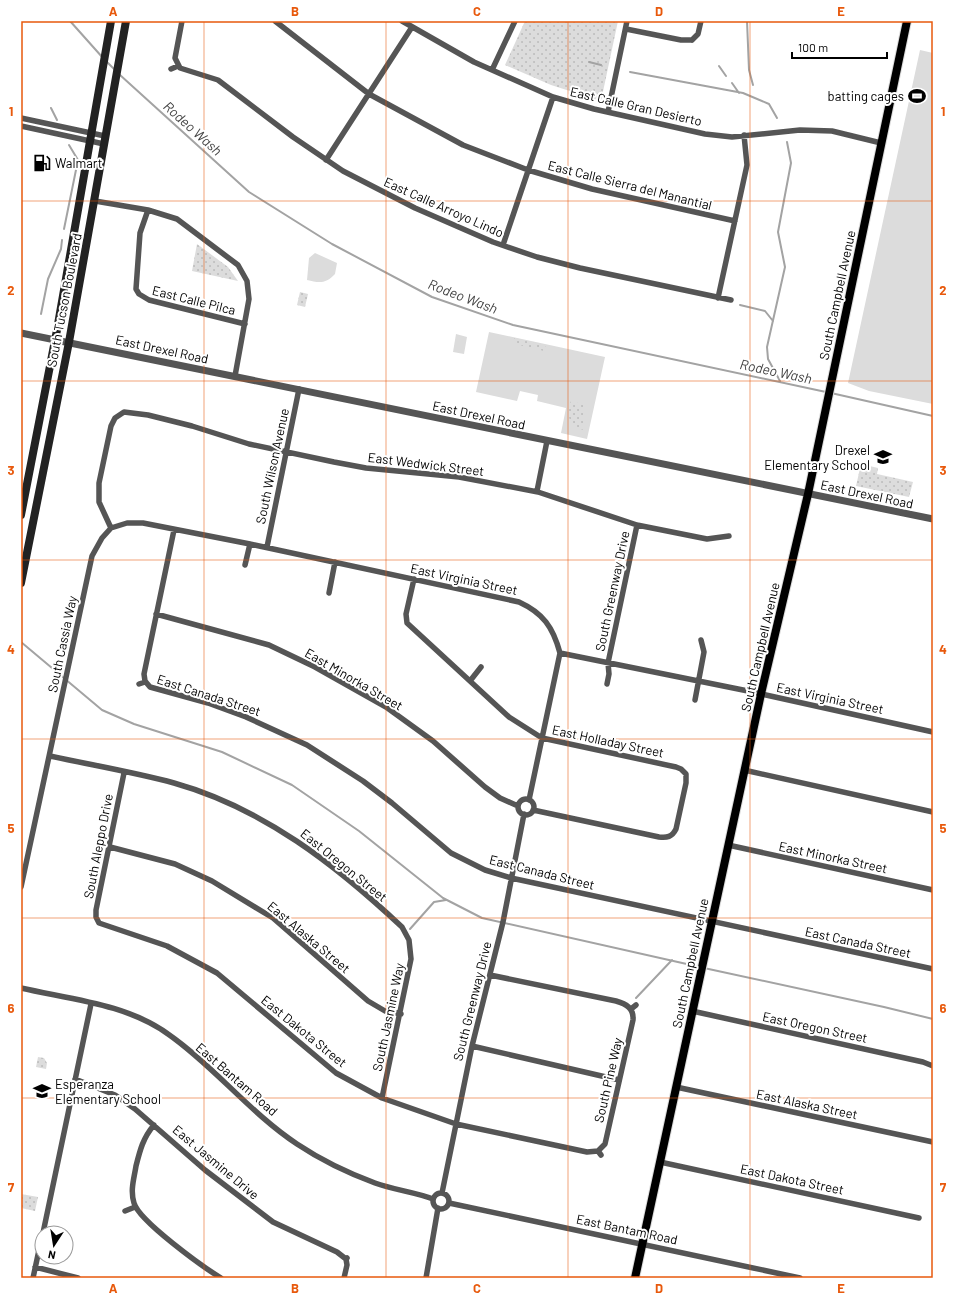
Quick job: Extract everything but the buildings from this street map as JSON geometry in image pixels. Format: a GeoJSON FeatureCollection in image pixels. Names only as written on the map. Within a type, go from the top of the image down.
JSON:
{"type":"FeatureCollection","features":[{"type":"Feature","properties":{"kind":"main road","name":"South Tucson Boulevard"},"geometry":{"type":"LineString","coordinates":[[21,515],[56,340],[111,21]]}},
{"type":"Feature","properties":{"kind":"main road","name":"South Tucson Boulevard"},"geometry":{"type":"LineString","coordinates":[[21,583],[69,342],[126,21]]}},
{"type":"Feature","properties":{"kind":"main road","name":"South Campbell Avenue"},"geometry":{"type":"LineString","coordinates":[[635,1278],[744,770],[808,494],[907,21]]}},
{"type":"Feature","properties":{"kind":"street"},"geometry":{"type":"LineString","coordinates":[[171,69],[178,66],[176,52],[182,21]]}},
{"type":"Feature","properties":{"kind":"street","name":"East Calle Sierra del Manantial"},"geometry":{"type":"LineString","coordinates":[[275,21],[369,94],[464,144],[528,170],[592,189],[735,222]]}},
{"type":"Feature","properties":{"kind":"street","name":"East Calle Gran Desierto"},"geometry":{"type":"LineString","coordinates":[[402,21],[474,62],[553,97],[608,112],[704,134],[732,137],[805,130],[832,131],[881,143]]}},
{"type":"Feature","properties":{"kind":"street"},"geometry":{"type":"LineString","coordinates":[[492,70],[515,21]]}},
{"type":"Feature","properties":{"kind":"street"},"geometry":{"type":"LineString","coordinates":[[608,112],[628,21]]}},
{"type":"Feature","properties":{"kind":"street"},"geometry":{"type":"LineString","coordinates":[[626,29],[693,42],[698,34],[701,21]]}},
{"type":"Feature","properties":{"kind":"street"},"geometry":{"type":"LineString","coordinates":[[326,160],[412,27]]}},
{"type":"Feature","properties":{"kind":"street","name":"East Calle Arroyo Lindo"},"geometry":{"type":"LineString","coordinates":[[178,66],[183,70],[218,80],[293,137],[343,171],[415,208],[503,246],[572,266],[731,300]]}},
{"type":"Feature","properties":{"kind":"street"},"geometry":{"type":"LineString","coordinates":[[503,246],[553,97]]}},
{"type":"Feature","properties":{"kind":"street"},"geometry":{"type":"LineString","coordinates":[[21,118],[92,133],[105,140]]}},
{"type":"Feature","properties":{"kind":"street"},"geometry":{"type":"LineString","coordinates":[[21,126],[91,142],[105,140]]}},
{"type":"Feature","properties":{"kind":"street"},"geometry":{"type":"LineString","coordinates":[[718,298],[747,164],[744,135]]}},
{"type":"Feature","properties":{"kind":"street"},"geometry":{"type":"LineString","coordinates":[[95,201],[148,210],[177,219],[238,265],[246,281],[249,299],[235,376]]}},
{"type":"Feature","properties":{"kind":"street","name":"East Calle Pilca"},"geometry":{"type":"LineString","coordinates":[[148,210],[140,233],[136,296],[245,324]]}},
{"type":"Feature","properties":{"kind":"street","name":"East Drexel Road"},"geometry":{"type":"LineString","coordinates":[[21,332],[933,519]]}},
{"type":"Feature","properties":{"kind":"street","name":"South Wilson Avenue"},"geometry":{"type":"LineString","coordinates":[[267,548],[299,389]]}},
{"type":"Feature","properties":{"kind":"street","name":"East Wedwick Street"},"geometry":{"type":"LineString","coordinates":[[111,528],[99,502],[99,483],[110,426],[117,414],[128,412],[148,415],[192,426],[249,444],[366,468],[447,476],[537,492],[637,524],[707,539],[729,536]]}},
{"type":"Feature","properties":{"kind":"street"},"geometry":{"type":"LineString","coordinates":[[537,492],[547,441]]}},
{"type":"Feature","properties":{"kind":"street","name":"East Virginia Street"},"geometry":{"type":"LineString","coordinates":[[111,528],[127,523],[143,523],[250,544],[519,602],[530,607],[542,616],[552,631],[560,653],[761,694],[933,732]]}},
{"type":"Feature","properties":{"kind":"street","name":"South Greenway Drive"},"geometry":{"type":"LineString","coordinates":[[608,663],[637,524]]}},
{"type":"Feature","properties":{"kind":"street","name":"South Cassia Way"},"geometry":{"type":"LineString","coordinates":[[21,888],[92,556],[102,538],[111,528]]}},
{"type":"Feature","properties":{"kind":"street"},"geometry":{"type":"LineString","coordinates":[[156,614],[174,530]]}},
{"type":"Feature","properties":{"kind":"street"},"geometry":{"type":"LineString","coordinates":[[245,565],[250,544]]}},
{"type":"Feature","properties":{"kind":"street"},"geometry":{"type":"LineString","coordinates":[[329,593],[335,562]]}},
{"type":"Feature","properties":{"kind":"street","name":"East Holladay Street"},"geometry":{"type":"LineString","coordinates":[[414,579],[406,614],[406,624],[509,717],[542,738],[681,768],[686,774],[686,783],[676,830],[674,834],[668,837],[659,837],[533,810]]}},
{"type":"Feature","properties":{"kind":"street","name":"East Canada Street"},"geometry":{"type":"LineString","coordinates":[[156,614],[143,682],[154,689],[246,716],[307,745],[369,785],[451,853],[479,868],[511,878],[933,969]]}},
{"type":"Feature","properties":{"kind":"street","name":"East Minorka Street"},"geometry":{"type":"LineString","coordinates":[[156,614],[268,645],[315,667],[386,707],[433,741],[485,788],[500,798],[518,806]]}},
{"type":"Feature","properties":{"kind":"street"},"geometry":{"type":"LineString","coordinates":[[695,700],[704,652],[701,640]]}},
{"type":"Feature","properties":{"kind":"street"},"geometry":{"type":"LineString","coordinates":[[529,800],[560,653]]}},
{"type":"Feature","properties":{"kind":"street"},"geometry":{"type":"LineString","coordinates":[[607,684],[609,674],[608,663]]}},
{"type":"Feature","properties":{"kind":"street"},"geometry":{"type":"LineString","coordinates":[[470,681],[481,667]]}},
{"type":"Feature","properties":{"kind":"street","name":"East Oregon Street"},"geometry":{"type":"LineString","coordinates":[[50,756],[174,783],[249,814],[294,838],[329,863],[402,927],[409,940]]}},
{"type":"Feature","properties":{"kind":"street"},"geometry":{"type":"LineString","coordinates":[[744,770],[933,812]]}},
{"type":"Feature","properties":{"kind":"street","name":"South Aleppo Drive"},"geometry":{"type":"LineString","coordinates":[[97,923],[96,910],[124,773]]}},
{"type":"Feature","properties":{"kind":"street"},"geometry":{"type":"LineString","coordinates":[[523,800],[529,800],[533,804],[533,810],[528,814],[524,814],[519,811],[518,806],[523,800]]}},
{"type":"Feature","properties":{"kind":"street","name":"South Greenway Drive"},"geometry":{"type":"LineString","coordinates":[[442,1193],[472,1046],[490,975],[524,814]]}},
{"type":"Feature","properties":{"kind":"street","name":"East Minorka Street"},"geometry":{"type":"LineString","coordinates":[[728,845],[933,890]]}},
{"type":"Feature","properties":{"kind":"street","name":"East Alaska Street"},"geometry":{"type":"LineString","coordinates":[[110,847],[175,864],[212,881],[273,918],[368,1001],[385,1011],[401,1014]]}},
{"type":"Feature","properties":{"kind":"street","name":"East Dakota Street"},"geometry":{"type":"LineString","coordinates":[[97,923],[167,946],[217,973],[336,1073],[382,1098],[456,1124],[587,1152],[599,1153]]}},
{"type":"Feature","properties":{"kind":"street","name":"South Jasmine Way"},"geometry":{"type":"LineString","coordinates":[[382,1098],[401,1014],[411,959],[409,940]]}},
{"type":"Feature","properties":{"kind":"street","name":"South Pine Way"},"geometry":{"type":"LineString","coordinates":[[490,975],[616,1001],[632,1007],[633,1020],[605,1144],[599,1153]]}},
{"type":"Feature","properties":{"kind":"street","name":"East Bantam Road"},"geometry":{"type":"LineString","coordinates":[[21,988],[121,1011],[167,1033],[268,1122],[296,1144],[330,1163],[375,1183],[434,1199]]}},
{"type":"Feature","properties":{"kind":"street"},"geometry":{"type":"LineString","coordinates":[[45,1225],[91,1004]]}},
{"type":"Feature","properties":{"kind":"street","name":"East Oregon Street"},"geometry":{"type":"LineString","coordinates":[[692,1011],[924,1062],[933,1066]]}},
{"type":"Feature","properties":{"kind":"street"},"geometry":{"type":"LineString","coordinates":[[472,1046],[619,1080]]}},
{"type":"Feature","properties":{"kind":"street","name":"East Jasmine Drive"},"geometry":{"type":"LineString","coordinates":[[75,1079],[115,1095],[154,1125],[205,1170],[273,1222],[347,1258],[344,1278]]}},
{"type":"Feature","properties":{"kind":"street","name":"East Alaska Street"},"geometry":{"type":"LineString","coordinates":[[676,1087],[933,1142]]}},
{"type":"Feature","properties":{"kind":"street"},"geometry":{"type":"LineString","coordinates":[[154,1125],[145,1136],[141,1147],[132,1187],[135,1207],[146,1221],[221,1278]]}},
{"type":"Feature","properties":{"kind":"street","name":"East Dakota Street"},"geometry":{"type":"LineString","coordinates":[[660,1162],[919,1218]]}},
{"type":"Feature","properties":{"kind":"street"},"geometry":{"type":"LineString","coordinates":[[442,1193],[448,1197],[449,1203],[443,1209],[438,1208],[434,1204],[434,1199],[438,1194],[442,1193]]}},
{"type":"Feature","properties":{"kind":"street","name":"East Bantam Road"},"geometry":{"type":"LineString","coordinates":[[449,1203],[800,1278]]}},
{"type":"Feature","properties":{"kind":"street"},"geometry":{"type":"LineString","coordinates":[[125,1211],[135,1207]]}},
{"type":"Feature","properties":{"kind":"street"},"geometry":{"type":"LineString","coordinates":[[428,1278],[438,1208]]}},
{"type":"Feature","properties":{"kind":"street"},"geometry":{"type":"LineString","coordinates":[[32,1278],[35,1267],[78,1278]]}},
{"type":"Feature","properties":{"kind":"shaded area"},"geometry":{"type":"Polygon","coordinates":[[[525,21],[618,21],[601,101],[551,85],[505,65],[525,21]]]}},
{"type":"Feature","properties":{"kind":"shaded area"},"geometry":{"type":"Polygon","coordinates":[[[920,50],[933,53],[933,404],[869,391],[848,383],[920,50]]]}},
{"type":"Feature","properties":{"kind":"shaded area"},"geometry":{"type":"Polygon","coordinates":[[[197,244],[228,267],[238,281],[192,271],[197,244]]]}},
{"type":"Feature","properties":{"kind":"shaded area"},"geometry":{"type":"Polygon","coordinates":[[[315,253],[337,263],[335,274],[329,280],[315,282],[307,280],[309,258],[315,253]]]}},
{"type":"Feature","properties":{"kind":"shaded area"},"geometry":{"type":"Polygon","coordinates":[[[300,292],[308,294],[305,307],[297,305],[300,292]]]}},
{"type":"Feature","properties":{"kind":"shaded area"},"geometry":{"type":"Polygon","coordinates":[[[489,332],[605,357],[587,439],[561,433],[566,408],[537,401],[538,395],[520,391],[517,401],[476,392],[489,332]]]}},
{"type":"Feature","properties":{"kind":"shaded area"},"geometry":{"type":"Polygon","coordinates":[[[456,334],[467,337],[464,354],[453,352],[456,334]]]}},
{"type":"Feature","properties":{"kind":"shaded area"},"geometry":{"type":"Polygon","coordinates":[[[515,338],[545,346],[547,349],[544,351],[515,344],[513,340],[515,338]]]}},
{"type":"Feature","properties":{"kind":"shaded area"},"geometry":{"type":"Polygon","coordinates":[[[571,401],[585,405],[584,430],[572,427],[567,411],[571,401]]]}},
{"type":"Feature","properties":{"kind":"shaded area"},"geometry":{"type":"Polygon","coordinates":[[[861,464],[878,468],[877,474],[913,482],[909,497],[856,486],[861,464]]]}},
{"type":"Feature","properties":{"kind":"shaded area"},"geometry":{"type":"Polygon","coordinates":[[[38,1057],[44,1058],[47,1063],[46,1069],[36,1067],[38,1057]]]}},
{"type":"Feature","properties":{"kind":"shaded area"},"geometry":{"type":"Polygon","coordinates":[[[21,1194],[38,1197],[35,1211],[21,1208],[21,1194]]]}},
{"type":"Feature","properties":{"kind":"waterway","name":"Rodeo Wash"},"geometry":{"type":"LineString","coordinates":[[70,21],[103,58]]}},
{"type":"Feature","properties":{"kind":"waterway"},"geometry":{"type":"LineString","coordinates":[[747,21],[749,70],[753,85]]}},
{"type":"Feature","properties":{"kind":"waterway","name":"Rodeo Wash"},"geometry":{"type":"LineString","coordinates":[[107,62],[115,70]]}},
{"type":"Feature","properties":{"kind":"waterway"},"geometry":{"type":"LineString","coordinates":[[589,62],[601,65]]}},
{"type":"Feature","properties":{"kind":"waterway"},"geometry":{"type":"LineString","coordinates":[[719,66],[726,76]]}},
{"type":"Feature","properties":{"kind":"waterway"},"geometry":{"type":"LineString","coordinates":[[630,72],[743,93],[769,104],[777,118]]}},
{"type":"Feature","properties":{"kind":"waterway","name":"Rodeo Wash"},"geometry":{"type":"LineString","coordinates":[[120,75],[249,192],[332,244],[432,297],[513,325],[826,392]]}},
{"type":"Feature","properties":{"kind":"waterway"},"geometry":{"type":"LineString","coordinates":[[732,83],[739,93]]}},
{"type":"Feature","properties":{"kind":"waterway"},"geometry":{"type":"LineString","coordinates":[[51,108],[57,120]]}},
{"type":"Feature","properties":{"kind":"waterway"},"geometry":{"type":"LineString","coordinates":[[780,381],[768,359],[767,347],[785,267],[778,232],[791,163],[787,142]]}},
{"type":"Feature","properties":{"kind":"waterway"},"geometry":{"type":"LineString","coordinates":[[64,229],[78,160],[69,145]]}},
{"type":"Feature","properties":{"kind":"waterway"},"geometry":{"type":"LineString","coordinates":[[41,314],[48,279],[61,249],[62,240]]}},
{"type":"Feature","properties":{"kind":"waterway"},"geometry":{"type":"LineString","coordinates":[[740,305],[765,311],[773,321]]}},
{"type":"Feature","properties":{"kind":"waterway","name":"Rodeo Wash"},"geometry":{"type":"LineString","coordinates":[[831,393],[933,416]]}},
{"type":"Feature","properties":{"kind":"waterway"},"geometry":{"type":"LineString","coordinates":[[21,642],[102,710],[134,724],[222,752],[292,785],[359,831],[443,898],[482,918],[700,967]]}},
{"type":"Feature","properties":{"kind":"waterway"},"geometry":{"type":"LineString","coordinates":[[410,929],[434,902],[446,900]]}},
{"type":"Feature","properties":{"kind":"waterway"},"geometry":{"type":"LineString","coordinates":[[636,998],[672,960]]}},
{"type":"Feature","properties":{"kind":"waterway"},"geometry":{"type":"LineString","coordinates":[[704,968],[933,1019]]}},
{"type":"Feature","properties":{"kind":"place","name":"batting cages"},"geometry":{"type":"Point","coordinates":[917,96]}},
{"type":"Feature","properties":{"kind":"place","name":"Walmart"},"geometry":{"type":"Point","coordinates":[42,163]}},
{"type":"Feature","properties":{"kind":"place","name":"Drexel Elementary School"},"geometry":{"type":"Point","coordinates":[883,457]}},
{"type":"Feature","properties":{"kind":"place","name":"Esperanza Elementary School"},"geometry":{"type":"Point","coordinates":[42,1091]}}]}
